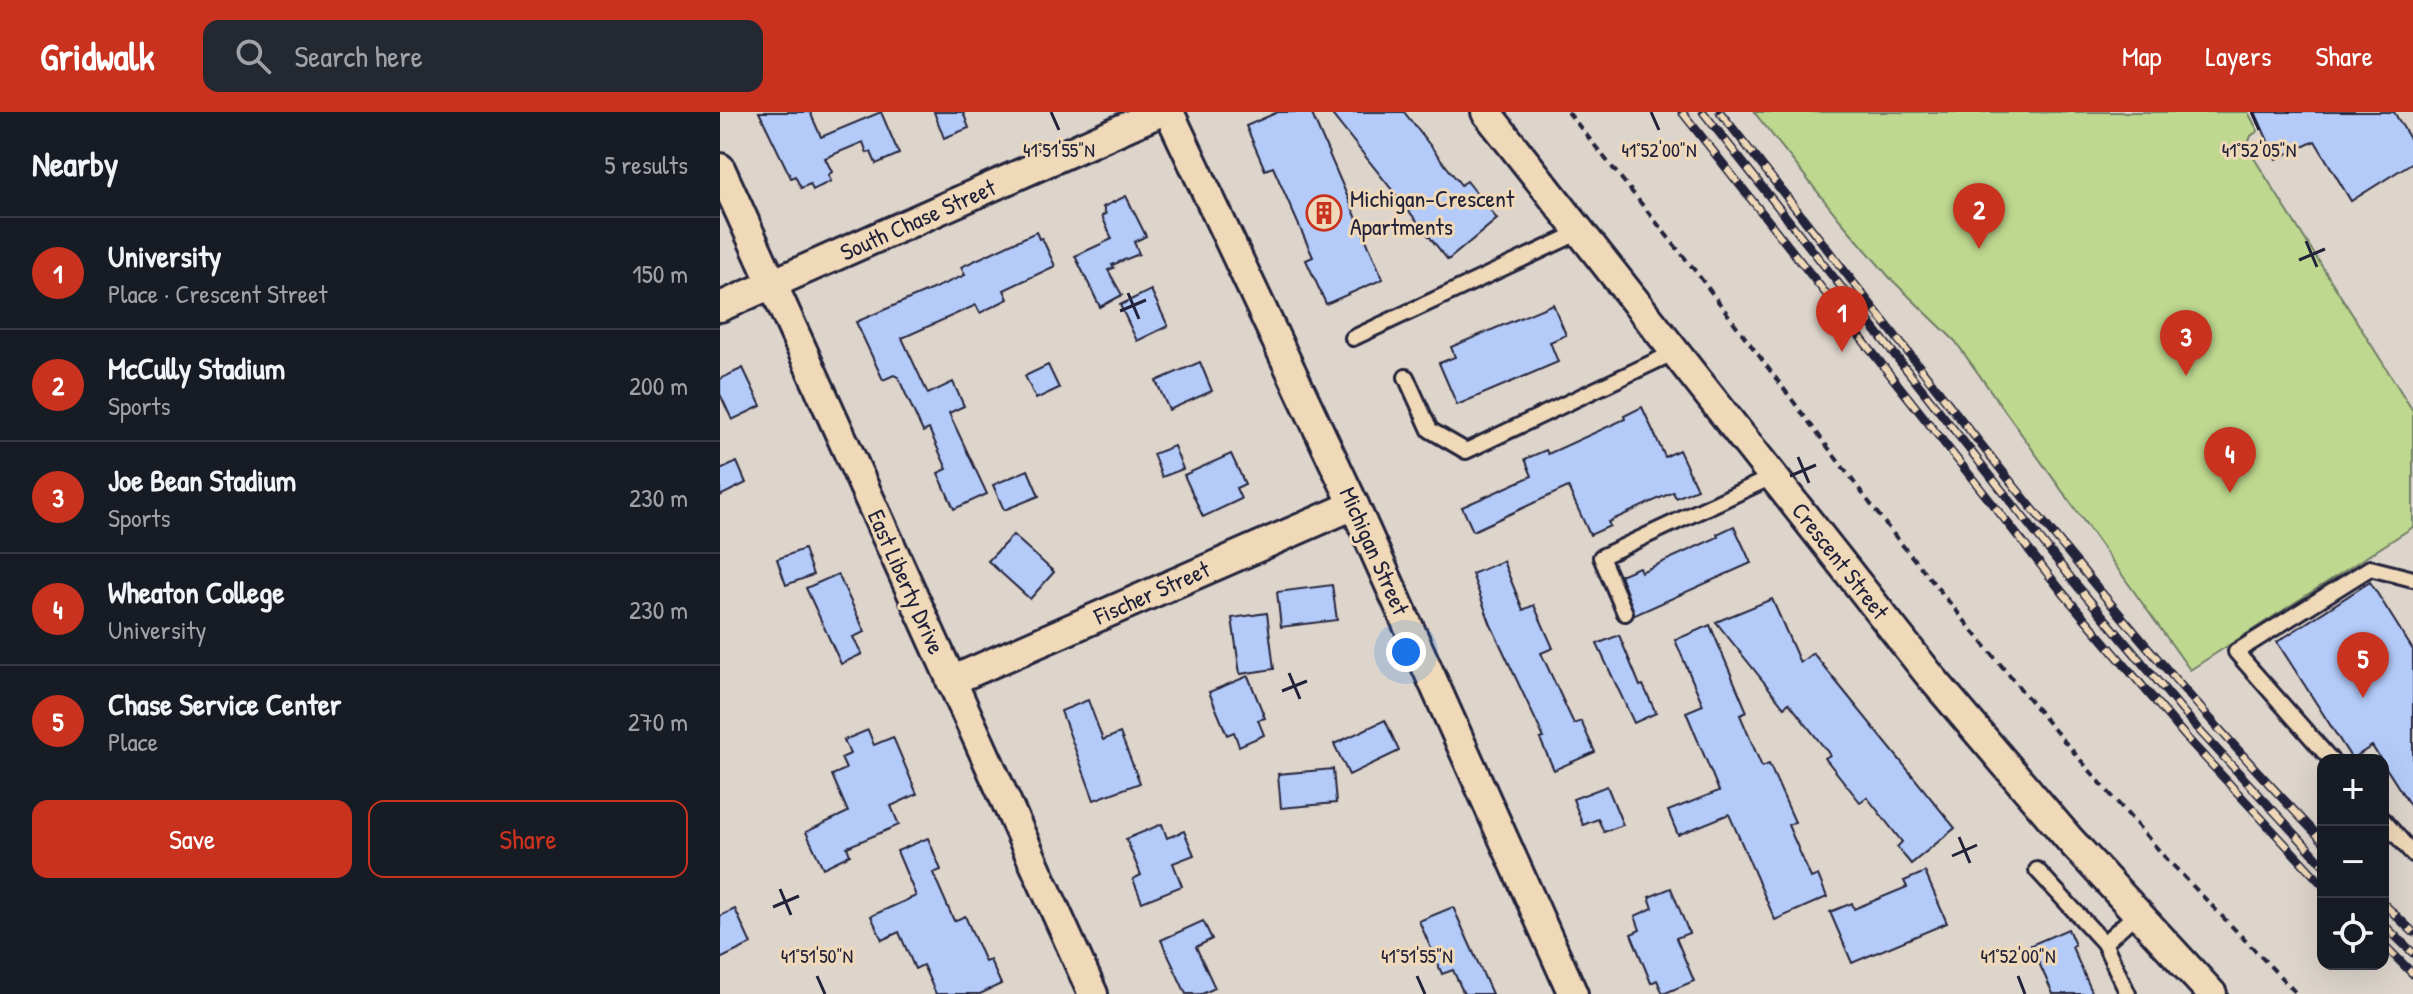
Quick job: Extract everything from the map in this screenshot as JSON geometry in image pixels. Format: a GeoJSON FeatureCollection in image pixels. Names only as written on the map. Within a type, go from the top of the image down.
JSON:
{"type":"FeatureCollection","features":[{"type":"Feature","properties":{"kind":"street","name":"South Chase Street"},"geometry":{"type":"LineString","coordinates":[[720,307],[1160,112]]}},
{"type":"Feature","properties":{"kind":"street","name":"Michigan Street"},"geometry":{"type":"LineString","coordinates":[[1169,112],[1354,505],[1573,994]]}},
{"type":"Feature","properties":{"kind":"street","name":"Crescent Street"},"geometry":{"type":"LineString","coordinates":[[1486,112],[1941,689],[2050,817],[2212,994]]}},
{"type":"Feature","properties":{"kind":"street","name":"East Liberty Drive"},"geometry":{"type":"LineString","coordinates":[[720,168],[1093,994]]}},
{"type":"Feature","properties":{"kind":"street","name":"Fischer Street"},"geometry":{"type":"LineString","coordinates":[[951,681],[1354,505]]}},
{"type":"Feature","properties":{"kind":"lane"},"geometry":{"type":"LineString","coordinates":[[1353,338],[1580,232]]}},
{"type":"Feature","properties":{"kind":"lane"},"geometry":{"type":"LineString","coordinates":[[1406,377],[1430,430],[1466,451],[1675,352]]}},
{"type":"Feature","properties":{"kind":"lane"},"geometry":{"type":"LineString","coordinates":[[1625,613],[1601,557],[1774,476]]}},
{"type":"Feature","properties":{"kind":"lane"},"geometry":{"type":"LineString","coordinates":[[2326,754],[2236,652],[2370,568],[2413,579]]}},
{"type":"Feature","properties":{"kind":"lane"},"geometry":{"type":"LineString","coordinates":[[2388,826],[2413,854]]}},
{"type":"Feature","properties":{"kind":"lane"},"geometry":{"type":"LineString","coordinates":[[2037,870],[2104,943],[2128,994]]}},
{"type":"Feature","properties":{"kind":"lane"},"geometry":{"type":"LineString","coordinates":[[2104,943],[2137,913]]}},
{"type":"Feature","properties":{"kind":"path"},"geometry":{"type":"LineString","coordinates":[[1568,112],[1696,272],[1890,530],[2051,726],[2164,856],[2297,994]]}},
{"type":"Feature","properties":{"kind":"green space"},"geometry":{"type":"Polygon","coordinates":[[[1754,112],[2248,112],[2258,131],[2251,136],[2247,147],[2413,411],[2413,527],[2190,670],[1955,341],[1890,278],[1754,112]]]}},
{"type":"Feature","properties":{"kind":"building"},"geometry":{"type":"Polygon","coordinates":[[[759,112],[810,112],[821,137],[881,112],[899,154],[876,164],[863,142],[825,158],[832,172],[828,175],[831,181],[813,190],[810,184],[801,188],[795,176],[791,178],[759,112]]]}},
{"type":"Feature","properties":{"kind":"building"},"geometry":{"type":"Polygon","coordinates":[[[934,112],[963,112],[969,128],[944,138],[934,112]]]}},
{"type":"Feature","properties":{"kind":"building","name":"Michigan-Crescent Apartments"},"geometry":{"type":"Polygon","coordinates":[[[1278,112],[1311,112],[1383,279],[1326,304],[1306,260],[1313,257],[1273,167],[1265,170],[1246,126],[1278,112]]]}},
{"type":"Feature","properties":{"kind":"building","name":"Michigan-Crescent Apartments"},"geometry":{"type":"Polygon","coordinates":[[[1330,112],[1404,112],[1461,185],[1467,181],[1497,219],[1448,260],[1330,112]]]}},
{"type":"Feature","properties":{"kind":"building"},"geometry":{"type":"Polygon","coordinates":[[[2255,112],[2394,112],[2413,144],[2413,162],[2351,201],[2315,141],[2276,159],[2255,112]]]}},
{"type":"Feature","properties":{"kind":"building"},"geometry":{"type":"Polygon","coordinates":[[[1126,196],[1146,236],[1134,242],[1139,254],[1112,265],[1114,268],[1108,270],[1122,295],[1100,307],[1075,256],[1112,239],[1102,216],[1106,214],[1103,207],[1126,196]]]}},
{"type":"Feature","properties":{"kind":"building"},"geometry":{"type":"Polygon","coordinates":[[[1036,232],[1055,266],[1004,290],[1008,299],[980,313],[976,305],[902,338],[928,394],[953,382],[964,406],[949,413],[987,494],[954,509],[938,473],[947,469],[929,429],[923,432],[898,377],[894,375],[883,380],[856,322],[965,275],[961,267],[1036,232]]]}},
{"type":"Feature","properties":{"kind":"building"},"geometry":{"type":"Polygon","coordinates":[[[1151,290],[1168,326],[1137,341],[1120,305],[1151,290]]]}},
{"type":"Feature","properties":{"kind":"building"},"geometry":{"type":"Polygon","coordinates":[[[1553,304],[1566,335],[1550,342],[1558,362],[1457,405],[1439,363],[1455,357],[1451,347],[1553,304]]]}},
{"type":"Feature","properties":{"kind":"building"},"geometry":{"type":"Polygon","coordinates":[[[1200,362],[1212,391],[1169,410],[1156,381],[1200,362]]]}},
{"type":"Feature","properties":{"kind":"building"},"geometry":{"type":"Polygon","coordinates":[[[1048,365],[1059,388],[1036,399],[1025,376],[1048,365]]]}},
{"type":"Feature","properties":{"kind":"building"},"geometry":{"type":"Polygon","coordinates":[[[743,368],[761,406],[732,420],[720,394],[720,379],[743,368]]]}},
{"type":"Feature","properties":{"kind":"building"},"geometry":{"type":"Polygon","coordinates":[[[1642,407],[1665,457],[1679,450],[1697,489],[1676,498],[1673,492],[1608,522],[1610,526],[1590,535],[1568,487],[1473,531],[1462,507],[1532,476],[1525,459],[1546,450],[1548,454],[1625,419],[1624,416],[1642,407]]]}},
{"type":"Feature","properties":{"kind":"building"},"geometry":{"type":"Polygon","coordinates":[[[1174,446],[1183,469],[1162,477],[1153,454],[1174,446]]]}},
{"type":"Feature","properties":{"kind":"building"},"geometry":{"type":"Polygon","coordinates":[[[1231,454],[1245,484],[1236,488],[1241,499],[1203,517],[1184,475],[1231,454]]]}},
{"type":"Feature","properties":{"kind":"building"},"geometry":{"type":"Polygon","coordinates":[[[737,462],[746,483],[720,496],[720,470],[737,462]]]}},
{"type":"Feature","properties":{"kind":"building"},"geometry":{"type":"Polygon","coordinates":[[[1028,470],[1039,496],[1004,510],[993,485],[1028,470]]]}},
{"type":"Feature","properties":{"kind":"building"},"geometry":{"type":"Polygon","coordinates":[[[1734,526],[1751,563],[1635,615],[1620,575],[1639,567],[1641,572],[1718,537],[1717,534],[1734,526]]]}},
{"type":"Feature","properties":{"kind":"building"},"geometry":{"type":"Polygon","coordinates":[[[1013,535],[1054,572],[1030,599],[988,561],[1013,535]]]}},
{"type":"Feature","properties":{"kind":"building"},"geometry":{"type":"Polygon","coordinates":[[[804,549],[813,575],[786,585],[777,559],[804,549]]]}},
{"type":"Feature","properties":{"kind":"building"},"geometry":{"type":"Polygon","coordinates":[[[1503,561],[1523,610],[1534,605],[1553,648],[1541,653],[1574,724],[1581,721],[1595,752],[1554,770],[1540,739],[1544,738],[1491,625],[1472,574],[1503,561]]]}},
{"type":"Feature","properties":{"kind":"building"},"geometry":{"type":"Polygon","coordinates":[[[838,574],[865,632],[853,637],[862,654],[841,664],[806,588],[838,574]]]}},
{"type":"Feature","properties":{"kind":"building"},"geometry":{"type":"Polygon","coordinates":[[[2370,582],[2413,650],[2413,810],[2389,773],[2389,754],[2377,754],[2372,746],[2360,754],[2349,754],[2277,642],[2370,582]]]}},
{"type":"Feature","properties":{"kind":"building"},"geometry":{"type":"Polygon","coordinates":[[[1332,585],[1337,620],[1281,627],[1277,592],[1332,585]]]}},
{"type":"Feature","properties":{"kind":"building"},"geometry":{"type":"Polygon","coordinates":[[[1772,599],[1800,663],[1813,653],[1955,828],[1911,864],[1897,847],[1902,842],[1867,797],[1860,802],[1825,758],[1830,755],[1789,703],[1784,707],[1716,622],[1772,599]]]}},
{"type":"Feature","properties":{"kind":"building"},"geometry":{"type":"Polygon","coordinates":[[[1267,613],[1274,669],[1240,674],[1232,618],[1267,613]]]}},
{"type":"Feature","properties":{"kind":"building"},"geometry":{"type":"Polygon","coordinates":[[[1710,625],[1747,712],[1740,715],[1762,767],[1769,764],[1795,822],[1788,825],[1811,878],[1818,875],[1827,897],[1775,920],[1729,814],[1678,835],[1668,811],[1719,791],[1686,712],[1703,705],[1675,640],[1710,625]]]}},
{"type":"Feature","properties":{"kind":"building"},"geometry":{"type":"Polygon","coordinates":[[[1619,635],[1640,686],[1643,685],[1656,713],[1634,723],[1597,644],[1619,635]]]}},
{"type":"Feature","properties":{"kind":"building"},"geometry":{"type":"Polygon","coordinates":[[[1248,676],[1265,718],[1258,720],[1264,735],[1239,746],[1234,732],[1227,735],[1209,692],[1248,676]]]}},
{"type":"Feature","properties":{"kind":"building"},"geometry":{"type":"Polygon","coordinates":[[[1088,700],[1103,740],[1120,733],[1140,783],[1094,800],[1061,711],[1088,700]]]}},
{"type":"Feature","properties":{"kind":"building"},"geometry":{"type":"Polygon","coordinates":[[[1385,720],[1399,751],[1349,775],[1334,744],[1385,720]]]}},
{"type":"Feature","properties":{"kind":"building"},"geometry":{"type":"Polygon","coordinates":[[[868,730],[874,745],[893,737],[917,794],[891,806],[899,825],[847,847],[850,855],[823,868],[806,832],[848,812],[832,775],[846,769],[841,758],[850,754],[844,740],[868,730]]]}},
{"type":"Feature","properties":{"kind":"building"},"geometry":{"type":"Polygon","coordinates":[[[1333,769],[1336,803],[1281,808],[1278,774],[1333,769]]]}},
{"type":"Feature","properties":{"kind":"building"},"geometry":{"type":"Polygon","coordinates":[[[1607,786],[1623,825],[1604,832],[1598,819],[1583,825],[1573,799],[1607,786]]]}},
{"type":"Feature","properties":{"kind":"building"},"geometry":{"type":"Polygon","coordinates":[[[1162,824],[1167,838],[1184,831],[1194,855],[1173,863],[1182,886],[1142,902],[1133,879],[1141,875],[1126,839],[1162,824]]]}},
{"type":"Feature","properties":{"kind":"building"},"geometry":{"type":"Polygon","coordinates":[[[928,838],[941,870],[933,873],[954,921],[965,916],[985,962],[990,960],[1001,984],[980,994],[936,994],[923,965],[915,969],[899,932],[882,940],[871,916],[916,896],[897,851],[928,838]]]}},
{"type":"Feature","properties":{"kind":"building"},"geometry":{"type":"Polygon","coordinates":[[[1925,872],[1947,923],[1852,963],[1830,912],[1852,903],[1854,909],[1907,887],[1904,881],[1925,872]]]}},
{"type":"Feature","properties":{"kind":"building"},"geometry":{"type":"Polygon","coordinates":[[[1671,888],[1689,933],[1676,938],[1694,981],[1663,994],[1657,980],[1651,983],[1631,934],[1640,930],[1635,916],[1653,908],[1649,897],[1671,888]]]}},
{"type":"Feature","properties":{"kind":"building"},"geometry":{"type":"Polygon","coordinates":[[[1453,907],[1492,994],[1464,994],[1453,970],[1442,974],[1419,921],[1453,907]]]}},
{"type":"Feature","properties":{"kind":"building"},"geometry":{"type":"Polygon","coordinates":[[[735,909],[751,944],[720,959],[720,916],[735,909]]]}},
{"type":"Feature","properties":{"kind":"building"},"geometry":{"type":"Polygon","coordinates":[[[1203,921],[1212,939],[1196,947],[1215,988],[1202,994],[1186,994],[1161,940],[1203,921]]]}},
{"type":"Feature","properties":{"kind":"building"},"geometry":{"type":"Polygon","coordinates":[[[2068,929],[2075,945],[2072,947],[2093,994],[2053,994],[2031,945],[2068,929]]]}},
{"type":"Feature","properties":{"kind":"railway"},"geometry":{"type":"LineString","coordinates":[[1682,112],[2063,593],[2186,737],[2317,879]]}},
{"type":"Feature","properties":{"kind":"railway"},"geometry":{"type":"LineString","coordinates":[[1703,112],[2075,583],[2197,728],[2317,858]]}},
{"type":"Feature","properties":{"kind":"railway"},"geometry":{"type":"LineString","coordinates":[[1720,112],[2087,576],[2242,755],[2317,835]]}},
{"type":"Feature","properties":{"kind":"railway"},"geometry":{"type":"LineString","coordinates":[[2389,909],[2413,932]]}},
{"type":"Feature","properties":{"kind":"railway"},"geometry":{"type":"LineString","coordinates":[[2389,930],[2413,953]]}},
{"type":"Feature","properties":{"kind":"railway"},"geometry":{"type":"LineString","coordinates":[[2389,950],[2413,974]]}},
{"type":"Feature","properties":{"kind":"place","name":"Michigan-Crescent Apartments"},"geometry":{"type":"Point","coordinates":[1324,213]}},
{"type":"Feature","properties":{"kind":"place","name":"McCully Stadium"},"geometry":{"type":"Point","coordinates":[1979,249]}},
{"type":"Feature","properties":{"kind":"place","name":"University"},"geometry":{"type":"Point","coordinates":[1842,352]}},
{"type":"Feature","properties":{"kind":"place","name":"Joe Bean Stadium"},"geometry":{"type":"Point","coordinates":[2186,376]}},
{"type":"Feature","properties":{"kind":"place","name":"Wheaton College"},"geometry":{"type":"Point","coordinates":[2230,493]}},
{"type":"Feature","properties":{"kind":"place","name":"Chase Service Center"},"geometry":{"type":"Point","coordinates":[2363,698]}}]}
